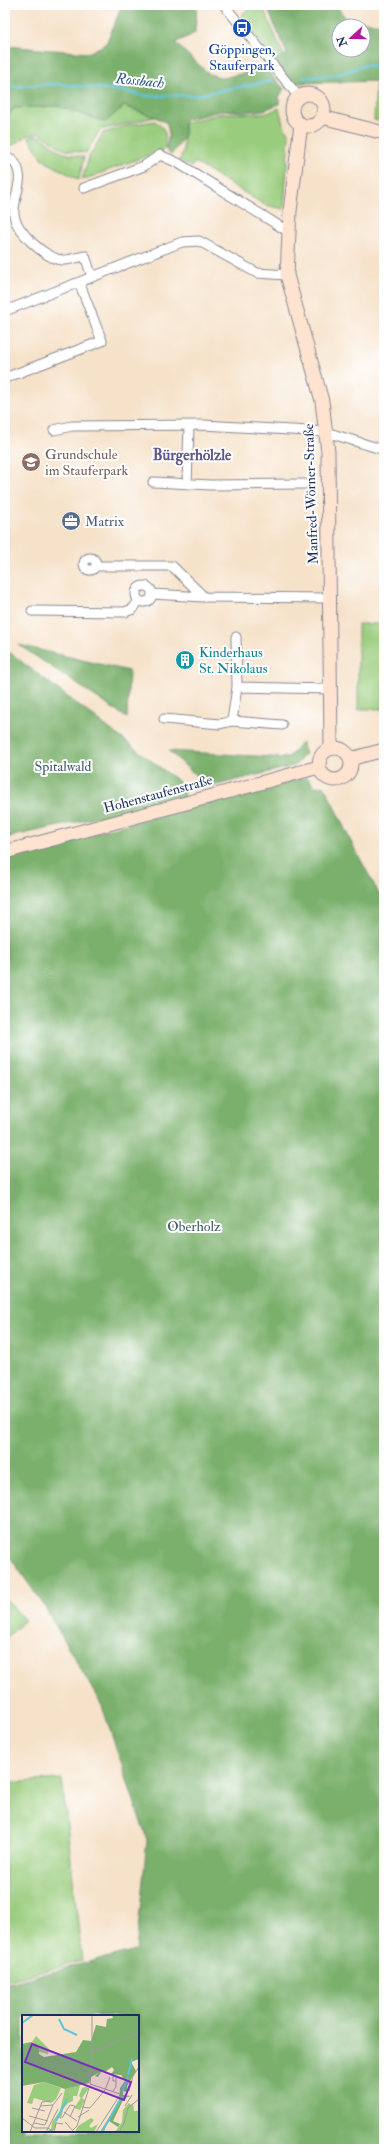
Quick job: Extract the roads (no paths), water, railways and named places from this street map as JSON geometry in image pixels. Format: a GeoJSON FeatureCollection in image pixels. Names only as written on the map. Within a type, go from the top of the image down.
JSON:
{"type":"FeatureCollection","features":[{"type":"Feature","properties":{"kind":"street"},"geometry":{"type":"LineString","coordinates":[[224,5],[299,97]]}},
{"type":"Feature","properties":{"kind":"street"},"geometry":{"type":"LineString","coordinates":[[309,95],[318,98],[323,107],[322,117],[310,126],[301,124],[296,121],[292,111],[295,101],[299,97],[309,95]]}},
{"type":"Feature","properties":{"kind":"street"},"geometry":{"type":"LineString","coordinates":[[322,117],[384,133]]}},
{"type":"Feature","properties":{"kind":"street","name":"Manfred-Wörner-Straße"},"geometry":{"type":"LineString","coordinates":[[301,124],[297,144],[289,232],[287,275],[316,375],[322,401],[326,432],[330,598],[329,689],[331,748]]}},
{"type":"Feature","properties":{"kind":"street"},"geometry":{"type":"LineString","coordinates":[[84,188],[144,166],[155,157],[163,156],[178,163],[289,232]]}},
{"type":"Feature","properties":{"kind":"street"},"geometry":{"type":"LineString","coordinates":[[12,159],[20,173],[14,215],[20,231],[46,255],[62,260],[84,256],[92,277]]}},
{"type":"Feature","properties":{"kind":"street"},"geometry":{"type":"LineString","coordinates":[[5,311],[182,242],[199,241],[257,273],[287,275]]}},
{"type":"Feature","properties":{"kind":"street"},"geometry":{"type":"LineString","coordinates":[[5,378],[102,341],[79,282]]}},
{"type":"Feature","properties":{"kind":"street"},"geometry":{"type":"LineString","coordinates":[[54,430],[72,426],[226,426],[326,432],[384,450]]}},
{"type":"Feature","properties":{"kind":"street"},"geometry":{"type":"LineString","coordinates":[[187,484],[189,426]]}},
{"type":"Feature","properties":{"kind":"street"},"geometry":{"type":"LineString","coordinates":[[153,482],[187,484],[304,484]]}},
{"type":"Feature","properties":{"kind":"street"},"geometry":{"type":"LineString","coordinates":[[96,566],[172,566],[204,597]]}},
{"type":"Feature","properties":{"kind":"street"},"geometry":{"type":"LineString","coordinates":[[139,600],[136,593],[140,586],[148,587],[152,594]]}},
{"type":"Feature","properties":{"kind":"street"},"geometry":{"type":"LineString","coordinates":[[152,594],[204,597],[330,598]]}},
{"type":"Feature","properties":{"kind":"street"},"geometry":{"type":"LineString","coordinates":[[139,600],[149,600],[152,594]]}},
{"type":"Feature","properties":{"kind":"street"},"geometry":{"type":"LineString","coordinates":[[32,611],[125,612],[133,609],[139,600]]}},
{"type":"Feature","properties":{"kind":"street"},"geometry":{"type":"LineString","coordinates":[[232,721],[237,687],[236,637]]}},
{"type":"Feature","properties":{"kind":"street"},"geometry":{"type":"LineString","coordinates":[[237,687],[329,689]]}},
{"type":"Feature","properties":{"kind":"street"},"geometry":{"type":"LineString","coordinates":[[164,719],[220,724],[232,721],[282,725]]}},
{"type":"Feature","properties":{"kind":"street"},"geometry":{"type":"LineString","coordinates":[[331,748],[342,750],[350,759],[348,771],[339,779],[330,779],[325,776],[319,768],[322,754],[331,748]]}},
{"type":"Feature","properties":{"kind":"street"},"geometry":{"type":"LineString","coordinates":[[350,759],[384,750]]}},
{"type":"Feature","properties":{"kind":"street","name":"Hohenstaufenstraße"},"geometry":{"type":"LineString","coordinates":[[5,852],[319,768]]}},
{"type":"Feature","properties":{"kind":"waterway","name":"Rossbach"},"geometry":{"type":"LineString","coordinates":[[303,78],[338,75],[366,65],[384,68]]}},
{"type":"Feature","properties":{"kind":"waterway","name":"Rossbach"},"geometry":{"type":"LineString","coordinates":[[5,87],[56,84],[117,90],[145,96],[198,95],[271,81]]}},
{"type":"Feature","properties":{"kind":"place","name":"Göppingen, Stauferpark"},"geometry":{"type":"Point","coordinates":[242,28]}},
{"type":"Feature","properties":{"kind":"place","name":"Grundschule im Stauferpark"},"geometry":{"type":"Point","coordinates":[31,462]}},
{"type":"Feature","properties":{"kind":"place","name":"Matrix"},"geometry":{"type":"Point","coordinates":[71,521]}},
{"type":"Feature","properties":{"kind":"place","name":"Kinderhaus St. Nikolaus"},"geometry":{"type":"Point","coordinates":[185,660]}},
{"type":"Feature","properties":{"kind":"district","name":"Bürgerhölzle"},"geometry":{"type":"Point","coordinates":[192,455]}},
{"type":"Feature","properties":{"kind":"park label","name":"Spitalwald"},"geometry":{"type":"Point","coordinates":[63,766]}},
{"type":"Feature","properties":{"kind":"park label","name":"Oberholz"},"geometry":{"type":"Point","coordinates":[194,1226]}}]}
